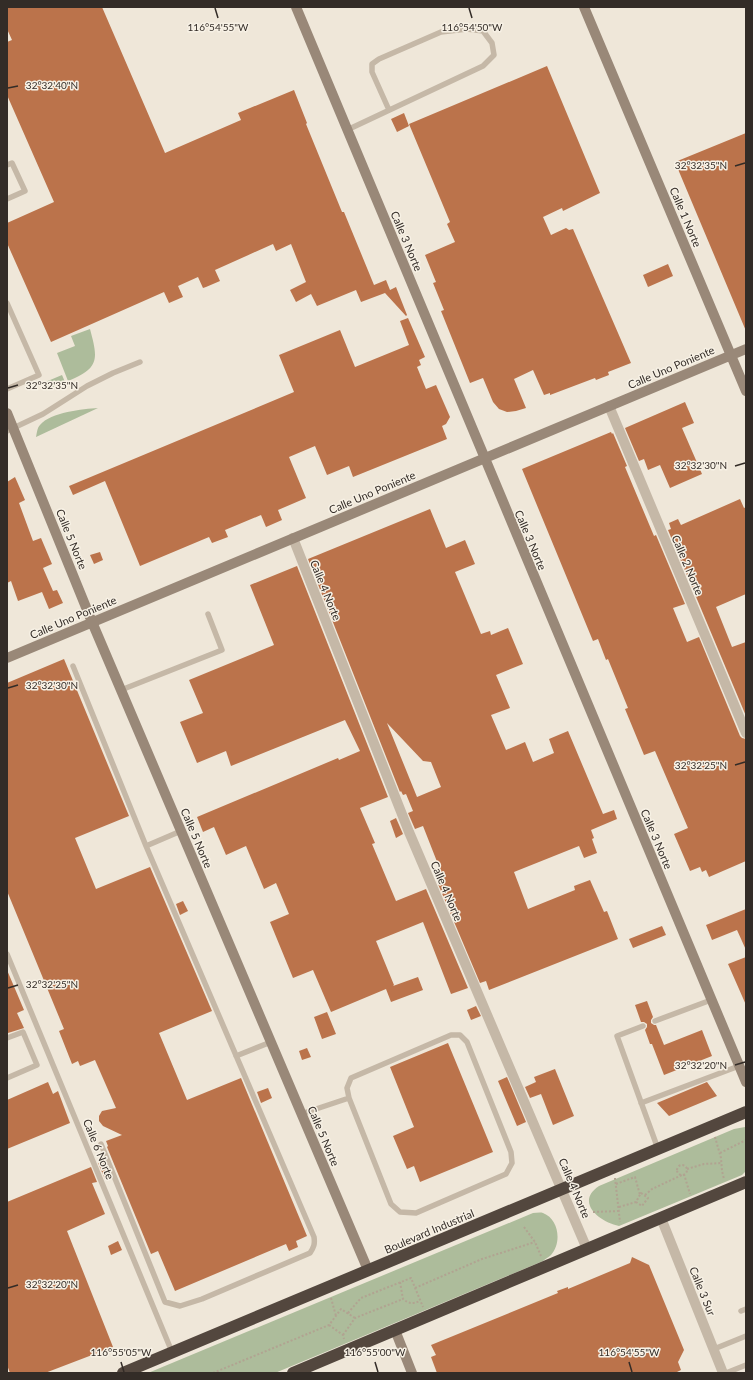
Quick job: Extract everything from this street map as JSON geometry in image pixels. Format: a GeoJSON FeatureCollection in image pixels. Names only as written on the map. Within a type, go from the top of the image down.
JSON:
{"type":"FeatureCollection","features":[{"type":"Feature","properties":{"kind":"highway","name":"Boulevard Industrial"},"geometry":{"type":"LineString","coordinates":[[123,1373],[746,1112]]}},
{"type":"Feature","properties":{"kind":"highway"},"geometry":{"type":"LineString","coordinates":[[296,1373],[746,1182]]}},
{"type":"Feature","properties":{"kind":"street","name":"Calle 3 Norte"},"geometry":{"type":"LineString","coordinates":[[296,7],[746,1082]]}},
{"type":"Feature","properties":{"kind":"street","name":"Calle 1 Norte"},"geometry":{"type":"LineString","coordinates":[[584,7],[746,391]]}},
{"type":"Feature","properties":{"kind":"street","name":"Calle Uno Poniente"},"geometry":{"type":"LineString","coordinates":[[7,658],[746,349]]}},
{"type":"Feature","properties":{"kind":"street","name":"Calle 2 Norte"},"geometry":{"type":"LineString","coordinates":[[609,406],[746,733]]}},
{"type":"Feature","properties":{"kind":"street","name":"Calle 5 Norte"},"geometry":{"type":"LineString","coordinates":[[7,413],[10,430],[368,1270]]}},
{"type":"Feature","properties":{"kind":"street","name":"Calle 4 Norte"},"geometry":{"type":"LineString","coordinates":[[293,538],[409,832],[587,1249]]}},
{"type":"Feature","properties":{"kind":"street","name":"Calle 3 Sur"},"geometry":{"type":"LineString","coordinates":[[661,1218],[725,1373]]}},
{"type":"Feature","properties":{"kind":"street"},"geometry":{"type":"LineString","coordinates":[[395,1330],[412,1373]]}},
{"type":"Feature","properties":{"kind":"lane"},"geometry":{"type":"LineString","coordinates":[[347,130],[483,66],[494,55],[492,43],[483,30],[467,28],[442,32],[379,58],[372,64],[372,72],[389,110]]}},
{"type":"Feature","properties":{"kind":"lane"},"geometry":{"type":"LineString","coordinates":[[7,165],[12,163],[25,191],[7,199]]}},
{"type":"Feature","properties":{"kind":"lane"},"geometry":{"type":"LineString","coordinates":[[7,303],[39,375],[7,389]]}},
{"type":"Feature","properties":{"kind":"lane"},"geometry":{"type":"LineString","coordinates":[[10,430],[43,414],[106,376],[140,362]]}},
{"type":"Feature","properties":{"kind":"lane"},"geometry":{"type":"LineString","coordinates":[[121,690],[222,650],[208,614]]}},
{"type":"Feature","properties":{"kind":"lane"},"geometry":{"type":"LineString","coordinates":[[73,666],[146,846],[314,1237],[314,1248],[310,1253],[202,1299],[180,1306],[165,1302],[101,1144]]}},
{"type":"Feature","properties":{"kind":"lane"},"geometry":{"type":"LineString","coordinates":[[146,846],[181,831]]}},
{"type":"Feature","properties":{"kind":"lane","name":"Calle 6 Norte"},"geometry":{"type":"LineString","coordinates":[[7,954],[172,1352]]}},
{"type":"Feature","properties":{"kind":"lane"},"geometry":{"type":"LineString","coordinates":[[655,1022],[711,1000]]}},
{"type":"Feature","properties":{"kind":"lane"},"geometry":{"type":"LineString","coordinates":[[643,1026],[617,1036],[658,1149]]}},
{"type":"Feature","properties":{"kind":"lane"},"geometry":{"type":"LineString","coordinates":[[7,1038],[23,1032],[37,1065],[7,1078]]}},
{"type":"Feature","properties":{"kind":"lane"},"geometry":{"type":"LineString","coordinates":[[451,1035],[460,1035],[467,1042],[511,1152],[512,1164],[506,1174],[416,1213],[400,1212],[391,1204],[349,1098],[347,1088],[351,1078],[451,1035]]}},
{"type":"Feature","properties":{"kind":"lane"},"geometry":{"type":"LineString","coordinates":[[236,1056],[271,1042]]}},
{"type":"Feature","properties":{"kind":"lane"},"geometry":{"type":"LineString","coordinates":[[641,1103],[739,1066]]}},
{"type":"Feature","properties":{"kind":"lane"},"geometry":{"type":"LineString","coordinates":[[301,1114],[349,1098]]}},
{"type":"Feature","properties":{"kind":"lane"},"geometry":{"type":"LineString","coordinates":[[714,1349],[746,1336]]}},
{"type":"Feature","properties":{"kind":"lane"},"geometry":{"type":"LineString","coordinates":[[725,1373],[746,1365]]}},
{"type":"Feature","properties":{"kind":"path"},"geometry":{"type":"LineString","coordinates":[[711,1127],[720,1153],[722,1171],[728,1190]]}},
{"type":"Feature","properties":{"kind":"path"},"geometry":{"type":"LineString","coordinates":[[720,1153],[746,1140]]}},
{"type":"Feature","properties":{"kind":"path"},"geometry":{"type":"LineString","coordinates":[[640,1195],[641,1193],[644,1195],[652,1189],[683,1175],[687,1172],[687,1169],[704,1164],[722,1163]]}},
{"type":"Feature","properties":{"kind":"path"},"geometry":{"type":"LineString","coordinates":[[687,1169],[682,1165],[677,1171],[683,1175],[694,1204]]}},
{"type":"Feature","properties":{"kind":"path"},"geometry":{"type":"LineString","coordinates":[[614,1167],[621,1235]]}},
{"type":"Feature","properties":{"kind":"path"},"geometry":{"type":"LineString","coordinates":[[616,1184],[635,1177],[640,1195],[636,1202],[619,1207]]}},
{"type":"Feature","properties":{"kind":"path"},"geometry":{"type":"LineString","coordinates":[[636,1202],[642,1206],[648,1198],[644,1195]]}},
{"type":"Feature","properties":{"kind":"path"},"geometry":{"type":"LineString","coordinates":[[593,1212],[619,1211]]}},
{"type":"Feature","properties":{"kind":"path"},"geometry":{"type":"LineString","coordinates":[[524,1226],[535,1242],[546,1267]]}},
{"type":"Feature","properties":{"kind":"path"},"geometry":{"type":"LineString","coordinates":[[415,1288],[482,1260],[535,1242]]}},
{"type":"Feature","properties":{"kind":"path"},"geometry":{"type":"LineString","coordinates":[[348,1313],[361,1298],[411,1278],[426,1317]]}},
{"type":"Feature","properties":{"kind":"path"},"geometry":{"type":"LineString","coordinates":[[400,1282],[403,1299],[414,1304],[420,1301]]}},
{"type":"Feature","properties":{"kind":"path"},"geometry":{"type":"LineString","coordinates":[[329,1287],[336,1316]]}},
{"type":"Feature","properties":{"kind":"path"},"geometry":{"type":"LineString","coordinates":[[329,1325],[343,1335],[355,1318],[403,1299]]}},
{"type":"Feature","properties":{"kind":"path"},"geometry":{"type":"LineString","coordinates":[[212,1373],[329,1325],[341,1309],[355,1318]]}},
{"type":"Feature","properties":{"kind":"green space"},"geometry":{"type":"Polygon","coordinates":[[[90,329],[95,355],[94,361],[86,372],[68,381],[57,353],[75,346],[71,336],[90,329]]]}},
{"type":"Feature","properties":{"kind":"green space"},"geometry":{"type":"Polygon","coordinates":[[[62,375],[65,382],[45,390],[43,383],[62,375]]]}},
{"type":"Feature","properties":{"kind":"green space"},"geometry":{"type":"Polygon","coordinates":[[[98,408],[36,437],[39,426],[52,417],[68,412],[98,408]]]}},
{"type":"Feature","properties":{"kind":"green space"},"geometry":{"type":"Polygon","coordinates":[[[745,1127],[746,1171],[742,1175],[619,1226],[604,1220],[592,1210],[589,1198],[592,1192],[599,1186],[734,1129],[745,1127]]]}},
{"type":"Feature","properties":{"kind":"green space"},"geometry":{"type":"Polygon","coordinates":[[[533,1213],[542,1213],[548,1216],[553,1220],[557,1232],[557,1244],[551,1255],[543,1261],[275,1373],[148,1373],[533,1213]]]}},
{"type":"Feature","properties":{"kind":"building"},"geometry":{"type":"Polygon","coordinates":[[[7,7],[102,7],[165,153],[241,120],[238,113],[294,90],[307,123],[306,124],[342,212],[344,212],[374,285],[386,280],[390,290],[396,287],[407,315],[406,316],[385,293],[361,302],[356,290],[317,306],[311,294],[296,302],[290,290],[306,282],[291,244],[276,251],[273,244],[215,270],[220,281],[203,288],[198,277],[178,286],[183,297],[169,303],[164,292],[51,342],[7,243],[7,223],[54,202],[7,95],[7,42],[12,40],[7,29],[7,7]]]}},
{"type":"Feature","properties":{"kind":"building"},"geometry":{"type":"Polygon","coordinates":[[[547,66],[600,193],[563,211],[562,208],[543,217],[551,235],[566,228],[569,230],[573,229],[631,363],[608,372],[609,375],[596,380],[595,378],[550,395],[550,393],[544,395],[533,370],[514,379],[526,408],[507,412],[499,409],[493,402],[483,378],[470,383],[441,311],[444,310],[433,283],[436,282],[425,255],[455,242],[447,224],[450,222],[409,124],[547,66]]]}},
{"type":"Feature","properties":{"kind":"building"},"geometry":{"type":"Polygon","coordinates":[[[404,113],[409,126],[397,132],[391,119],[404,113]]]}},
{"type":"Feature","properties":{"kind":"building"},"geometry":{"type":"Polygon","coordinates":[[[746,133],[746,331],[675,162],[746,133]]]}},
{"type":"Feature","properties":{"kind":"building"},"geometry":{"type":"Polygon","coordinates":[[[668,264],[673,276],[648,287],[643,275],[668,264]]]}},
{"type":"Feature","properties":{"kind":"building"},"geometry":{"type":"Polygon","coordinates":[[[408,318],[425,357],[419,360],[421,365],[417,367],[426,389],[436,385],[450,417],[446,424],[442,426],[447,439],[353,477],[349,466],[327,475],[315,446],[289,457],[306,498],[278,510],[282,520],[266,527],[261,515],[225,530],[228,537],[212,543],[209,537],[140,566],[105,481],[73,495],[69,486],[294,392],[279,355],[340,330],[355,367],[409,345],[400,321],[408,318]]]}},
{"type":"Feature","properties":{"kind":"building"},"geometry":{"type":"Polygon","coordinates":[[[685,402],[694,423],[682,428],[702,474],[670,488],[660,465],[648,470],[644,459],[639,461],[625,428],[685,402]]]}},
{"type":"Feature","properties":{"kind":"building"},"geometry":{"type":"Polygon","coordinates":[[[611,432],[612,434],[613,433],[627,466],[625,467],[654,536],[656,535],[685,604],[673,608],[687,642],[699,637],[740,736],[746,739],[746,861],[709,877],[706,870],[702,872],[700,867],[690,871],[674,834],[688,828],[655,751],[644,755],[625,709],[628,708],[608,659],[606,660],[598,639],[593,641],[522,469],[611,432]]]}},
{"type":"Feature","properties":{"kind":"building"},"geometry":{"type":"Polygon","coordinates":[[[15,477],[25,500],[19,503],[33,541],[41,538],[52,564],[43,568],[53,591],[57,590],[63,603],[49,609],[42,592],[18,601],[11,581],[7,583],[7,482],[15,477]]]}},
{"type":"Feature","properties":{"kind":"building"},"geometry":{"type":"Polygon","coordinates":[[[740,499],[744,508],[746,507],[746,594],[716,607],[732,647],[746,642],[746,716],[668,530],[671,529],[669,523],[678,519],[681,525],[740,499]]]}},
{"type":"Feature","properties":{"kind":"building"},"geometry":{"type":"Polygon","coordinates":[[[430,509],[446,548],[465,540],[475,564],[455,572],[481,634],[490,631],[491,635],[508,628],[523,664],[496,675],[510,708],[491,715],[506,750],[525,742],[533,762],[554,753],[549,739],[568,731],[603,814],[614,810],[617,819],[591,830],[594,838],[592,839],[597,853],[584,858],[579,846],[514,872],[528,909],[575,890],[574,886],[590,880],[604,912],[607,911],[618,939],[489,990],[486,981],[480,983],[438,884],[445,882],[423,826],[415,829],[408,813],[413,811],[406,794],[403,795],[401,791],[400,792],[308,559],[430,509]],[[387,723],[417,797],[441,787],[431,762],[423,761],[387,723]]]}},
{"type":"Feature","properties":{"kind":"building"},"geometry":{"type":"Polygon","coordinates":[[[100,552],[103,560],[94,564],[90,555],[100,552]]]}},
{"type":"Feature","properties":{"kind":"building"},"geometry":{"type":"Polygon","coordinates":[[[297,566],[388,797],[360,808],[375,843],[372,844],[396,901],[426,889],[468,988],[451,994],[423,922],[376,941],[394,985],[393,986],[418,977],[423,990],[391,1002],[386,989],[331,1012],[313,970],[293,978],[270,922],[289,914],[276,883],[264,889],[246,846],[226,855],[214,827],[203,832],[197,817],[338,758],[339,760],[360,751],[345,720],[231,766],[226,751],[197,763],[180,722],[203,713],[189,680],[274,645],[250,585],[297,566]]]}},
{"type":"Feature","properties":{"kind":"building"},"geometry":{"type":"Polygon","coordinates":[[[64,659],[129,816],[75,838],[96,889],[150,867],[212,1011],[159,1033],[187,1100],[241,1078],[307,1236],[296,1241],[298,1247],[289,1251],[286,1244],[175,1291],[158,1251],[151,1254],[107,1147],[106,1141],[122,1135],[103,1126],[99,1121],[99,1116],[102,1111],[116,1108],[95,1060],[80,1066],[78,1061],[72,1064],[59,1031],[64,1029],[7,891],[7,683],[64,659]]]}},
{"type":"Feature","properties":{"kind":"building"},"geometry":{"type":"Polygon","coordinates":[[[396,818],[403,834],[396,838],[390,821],[396,818]]]}},
{"type":"Feature","properties":{"kind":"building"},"geometry":{"type":"Polygon","coordinates":[[[183,901],[188,911],[180,915],[176,904],[183,901]]]}},
{"type":"Feature","properties":{"kind":"building"},"geometry":{"type":"Polygon","coordinates":[[[746,909],[746,950],[737,930],[712,940],[706,925],[746,909]]]}},
{"type":"Feature","properties":{"kind":"building"},"geometry":{"type":"Polygon","coordinates":[[[662,926],[666,935],[633,948],[629,939],[662,926]]]}},
{"type":"Feature","properties":{"kind":"building"},"geometry":{"type":"Polygon","coordinates":[[[746,957],[746,1005],[728,964],[746,957]]]}},
{"type":"Feature","properties":{"kind":"building"},"geometry":{"type":"Polygon","coordinates":[[[7,970],[24,1010],[17,1013],[24,1028],[8,1033],[7,1030],[7,970]]]}},
{"type":"Feature","properties":{"kind":"building"},"geometry":{"type":"Polygon","coordinates":[[[647,1001],[653,1017],[651,1023],[656,1025],[664,1045],[702,1030],[712,1056],[664,1075],[645,1030],[647,1024],[641,1022],[635,1005],[647,1001]]]}},
{"type":"Feature","properties":{"kind":"building"},"geometry":{"type":"Polygon","coordinates":[[[476,1006],[481,1016],[471,1020],[467,1010],[476,1006]]]}},
{"type":"Feature","properties":{"kind":"building"},"geometry":{"type":"Polygon","coordinates":[[[327,1012],[336,1034],[322,1039],[314,1017],[327,1012]]]}},
{"type":"Feature","properties":{"kind":"building"},"geometry":{"type":"Polygon","coordinates":[[[448,1043],[493,1152],[420,1182],[414,1166],[407,1169],[393,1136],[414,1127],[390,1067],[448,1043]]]}},
{"type":"Feature","properties":{"kind":"building"},"geometry":{"type":"Polygon","coordinates":[[[307,1048],[311,1057],[302,1060],[299,1051],[307,1048]]]}},
{"type":"Feature","properties":{"kind":"building"},"geometry":{"type":"Polygon","coordinates":[[[555,1069],[574,1116],[553,1125],[541,1094],[530,1098],[525,1087],[536,1082],[534,1077],[555,1069]]]}},
{"type":"Feature","properties":{"kind":"building"},"geometry":{"type":"Polygon","coordinates":[[[507,1077],[526,1122],[517,1126],[498,1081],[507,1077]]]}},
{"type":"Feature","properties":{"kind":"building"},"geometry":{"type":"Polygon","coordinates":[[[48,1082],[53,1094],[58,1091],[70,1123],[7,1149],[7,1100],[48,1082]]]}},
{"type":"Feature","properties":{"kind":"building"},"geometry":{"type":"Polygon","coordinates":[[[707,1082],[717,1096],[669,1116],[657,1103],[707,1082]]]}},
{"type":"Feature","properties":{"kind":"building"},"geometry":{"type":"Polygon","coordinates":[[[268,1088],[272,1098],[261,1103],[257,1092],[268,1088]]]}},
{"type":"Feature","properties":{"kind":"building"},"geometry":{"type":"Polygon","coordinates":[[[101,1156],[110,1177],[105,1179],[98,1163],[102,1162],[101,1156]]]}},
{"type":"Feature","properties":{"kind":"building"},"geometry":{"type":"Polygon","coordinates":[[[91,1167],[97,1182],[92,1183],[105,1214],[67,1231],[113,1347],[45,1373],[10,1373],[7,1365],[7,1202],[91,1167]]]}},
{"type":"Feature","properties":{"kind":"building"},"geometry":{"type":"Polygon","coordinates":[[[118,1241],[122,1250],[111,1255],[108,1246],[118,1241]]]}},
{"type":"Feature","properties":{"kind":"building"},"geometry":{"type":"Polygon","coordinates":[[[632,1257],[649,1265],[684,1350],[678,1362],[681,1370],[675,1373],[437,1373],[431,1357],[436,1355],[431,1345],[558,1293],[557,1291],[568,1287],[568,1289],[630,1263],[632,1257]]]}}]}
